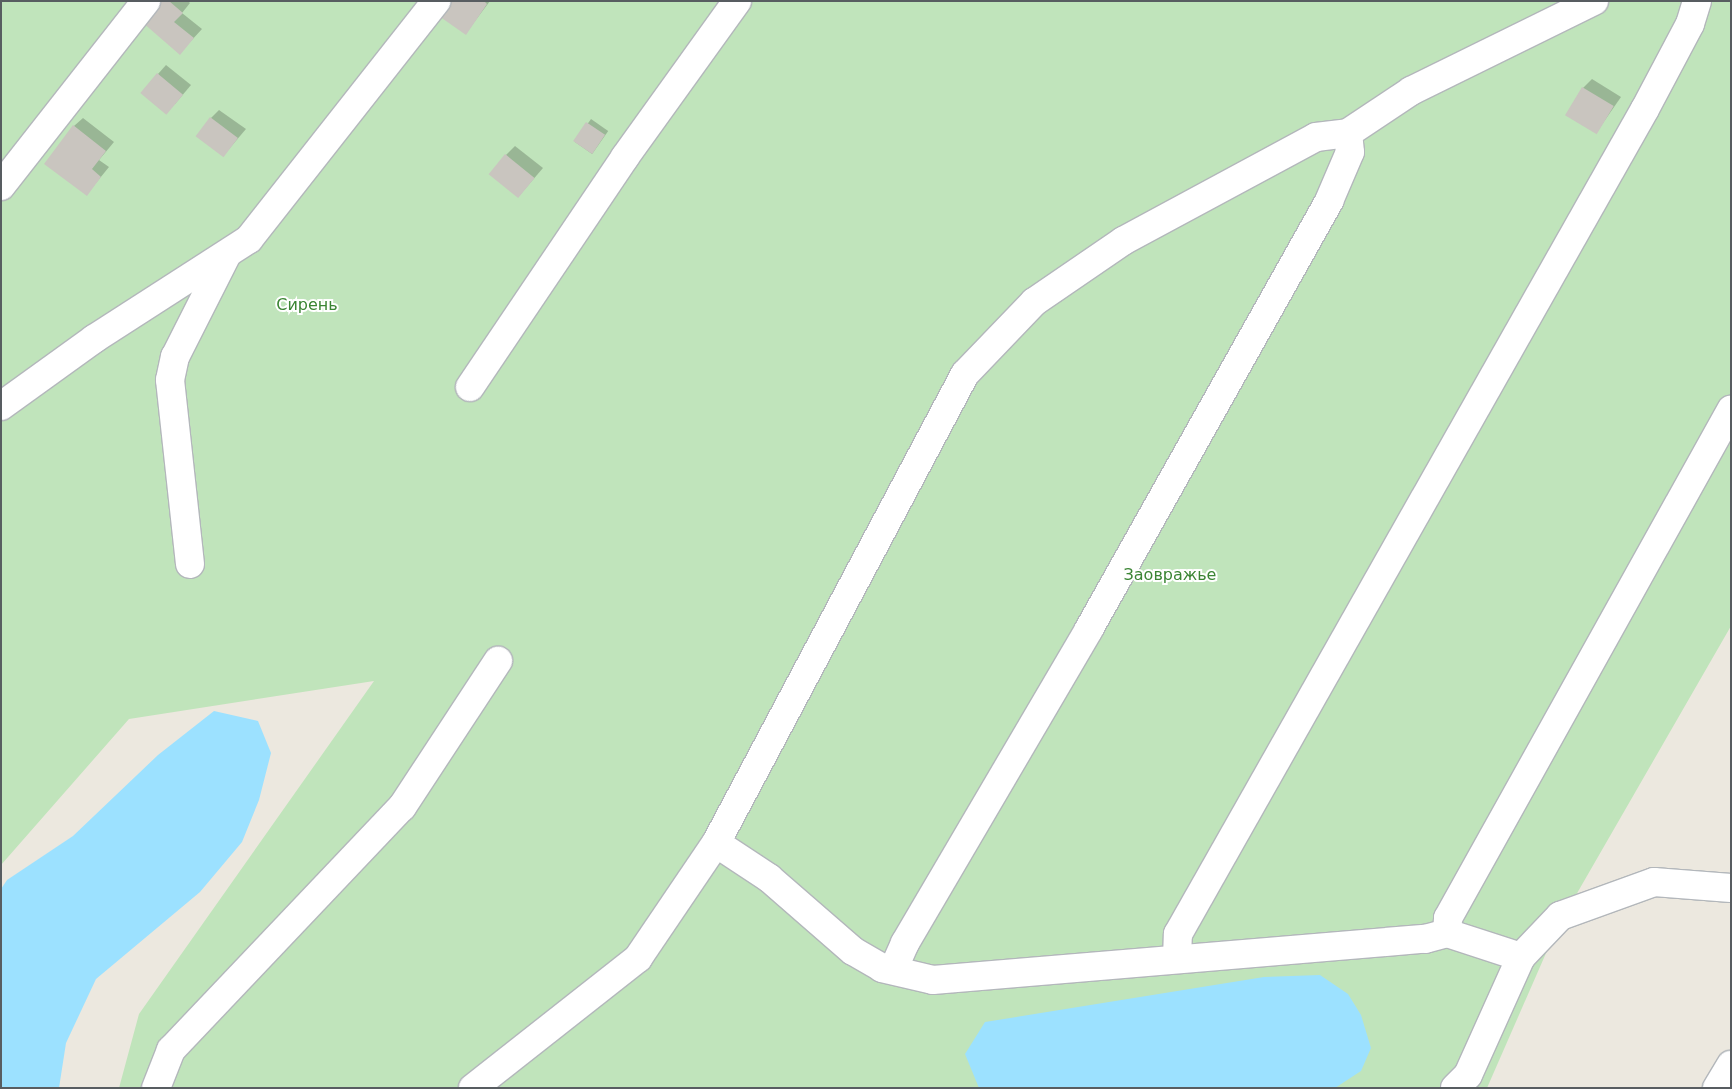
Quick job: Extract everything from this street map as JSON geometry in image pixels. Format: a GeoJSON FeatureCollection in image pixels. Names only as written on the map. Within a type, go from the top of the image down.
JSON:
{"type":"FeatureCollection","features":[{"type":"Feature","properties":{"kind":"street"},"geometry":{"type":"LineString","coordinates":[[1,186],[146,1]]}},
{"type":"Feature","properties":{"kind":"street"},"geometry":{"type":"LineString","coordinates":[[1,406],[94,339],[249,239],[436,1]]}},
{"type":"Feature","properties":{"kind":"street"},"geometry":{"type":"LineString","coordinates":[[470,387],[625,157],[737,1]]}},
{"type":"Feature","properties":{"kind":"street"},"geometry":{"type":"LineString","coordinates":[[473,1088],[638,958],[716,843],[965,374],[1034,302],[1123,241],[1316,137],[1348,133],[1411,91],[1594,1]]}},
{"type":"Feature","properties":{"kind":"street"},"geometry":{"type":"LineString","coordinates":[[1178,959],[1178,934],[1645,109],[1690,24],[1697,1]]}},
{"type":"Feature","properties":{"kind":"street"},"geometry":{"type":"LineString","coordinates":[[893,970],[905,944],[1089,629],[1329,201],[1350,152],[1348,133]]}},
{"type":"Feature","properties":{"kind":"street"},"geometry":{"type":"LineString","coordinates":[[190,564],[170,380],[175,357],[227,253]]}},
{"type":"Feature","properties":{"kind":"street"},"geometry":{"type":"LineString","coordinates":[[1448,933],[1448,918],[1731,410]]}},
{"type":"Feature","properties":{"kind":"street"},"geometry":{"type":"LineString","coordinates":[[156,1088],[171,1050],[402,807],[498,661]]}},
{"type":"Feature","properties":{"kind":"street"},"geometry":{"type":"LineString","coordinates":[[716,843],[769,878],[853,951],[882,968],[933,980],[1425,939],[1448,933],[1521,957]]}},
{"type":"Feature","properties":{"kind":"street"},"geometry":{"type":"LineString","coordinates":[[1455,1088],[1468,1075],[1521,957],[1560,916],[1654,882],[1731,888]]}},
{"type":"Feature","properties":{"kind":"street"},"geometry":{"type":"LineString","coordinates":[[1717,1088],[1731,1065]]}},
{"type":"Feature","properties":{"kind":"green space","name":"Заовражье"},"geometry":{"type":"Polygon","coordinates":[[[1,1],[1731,1],[1731,626],[1557,928],[1487,1088],[119,1088],[139,1014],[374,681],[129,719],[1,865],[1,1]]]}},
{"type":"Feature","properties":{"kind":"water"},"geometry":{"type":"Polygon","coordinates":[[[214,711],[258,721],[271,753],[259,800],[242,842],[200,892],[96,979],[66,1043],[59,1088],[1,1088],[1,889],[7,880],[73,836],[158,755],[214,711]]]}},
{"type":"Feature","properties":{"kind":"water"},"geometry":{"type":"Polygon","coordinates":[[[1320,975],[1348,994],[1361,1015],[1371,1048],[1361,1071],[1335,1088],[979,1088],[965,1054],[985,1022],[1264,977],[1320,975]]]}},
{"type":"Feature","properties":{"kind":"building"},"geometry":{"type":"Polygon","coordinates":[[[159,1],[169,1],[183,13],[174,22],[194,38],[180,55],[142,22],[159,1]]]}},
{"type":"Feature","properties":{"kind":"building"},"geometry":{"type":"Polygon","coordinates":[[[445,1],[484,1],[487,4],[466,35],[436,14],[445,1]]]}},
{"type":"Feature","properties":{"kind":"building"},"geometry":{"type":"Polygon","coordinates":[[[157,73],[183,95],[166,115],[140,93],[157,73]]]}},
{"type":"Feature","properties":{"kind":"building"},"geometry":{"type":"Polygon","coordinates":[[[1582,87],[1614,106],[1597,134],[1565,115],[1582,87]]]}},
{"type":"Feature","properties":{"kind":"building"},"geometry":{"type":"Polygon","coordinates":[[[210,117],[238,138],[224,157],[196,136],[210,117]]]}},
{"type":"Feature","properties":{"kind":"building"},"geometry":{"type":"Polygon","coordinates":[[[586,122],[605,135],[592,154],[573,141],[586,122]]]}},
{"type":"Feature","properties":{"kind":"building"},"geometry":{"type":"Polygon","coordinates":[[[73,125],[106,151],[92,169],[101,177],[87,196],[44,164],[73,125]]]}},
{"type":"Feature","properties":{"kind":"building"},"geometry":{"type":"Polygon","coordinates":[[[505,154],[535,178],[518,198],[489,174],[505,154]]]}},
{"type":"Feature","properties":{"kind":"park label","name":"Сирень"},"geometry":{"type":"Point","coordinates":[307,305]}}]}
